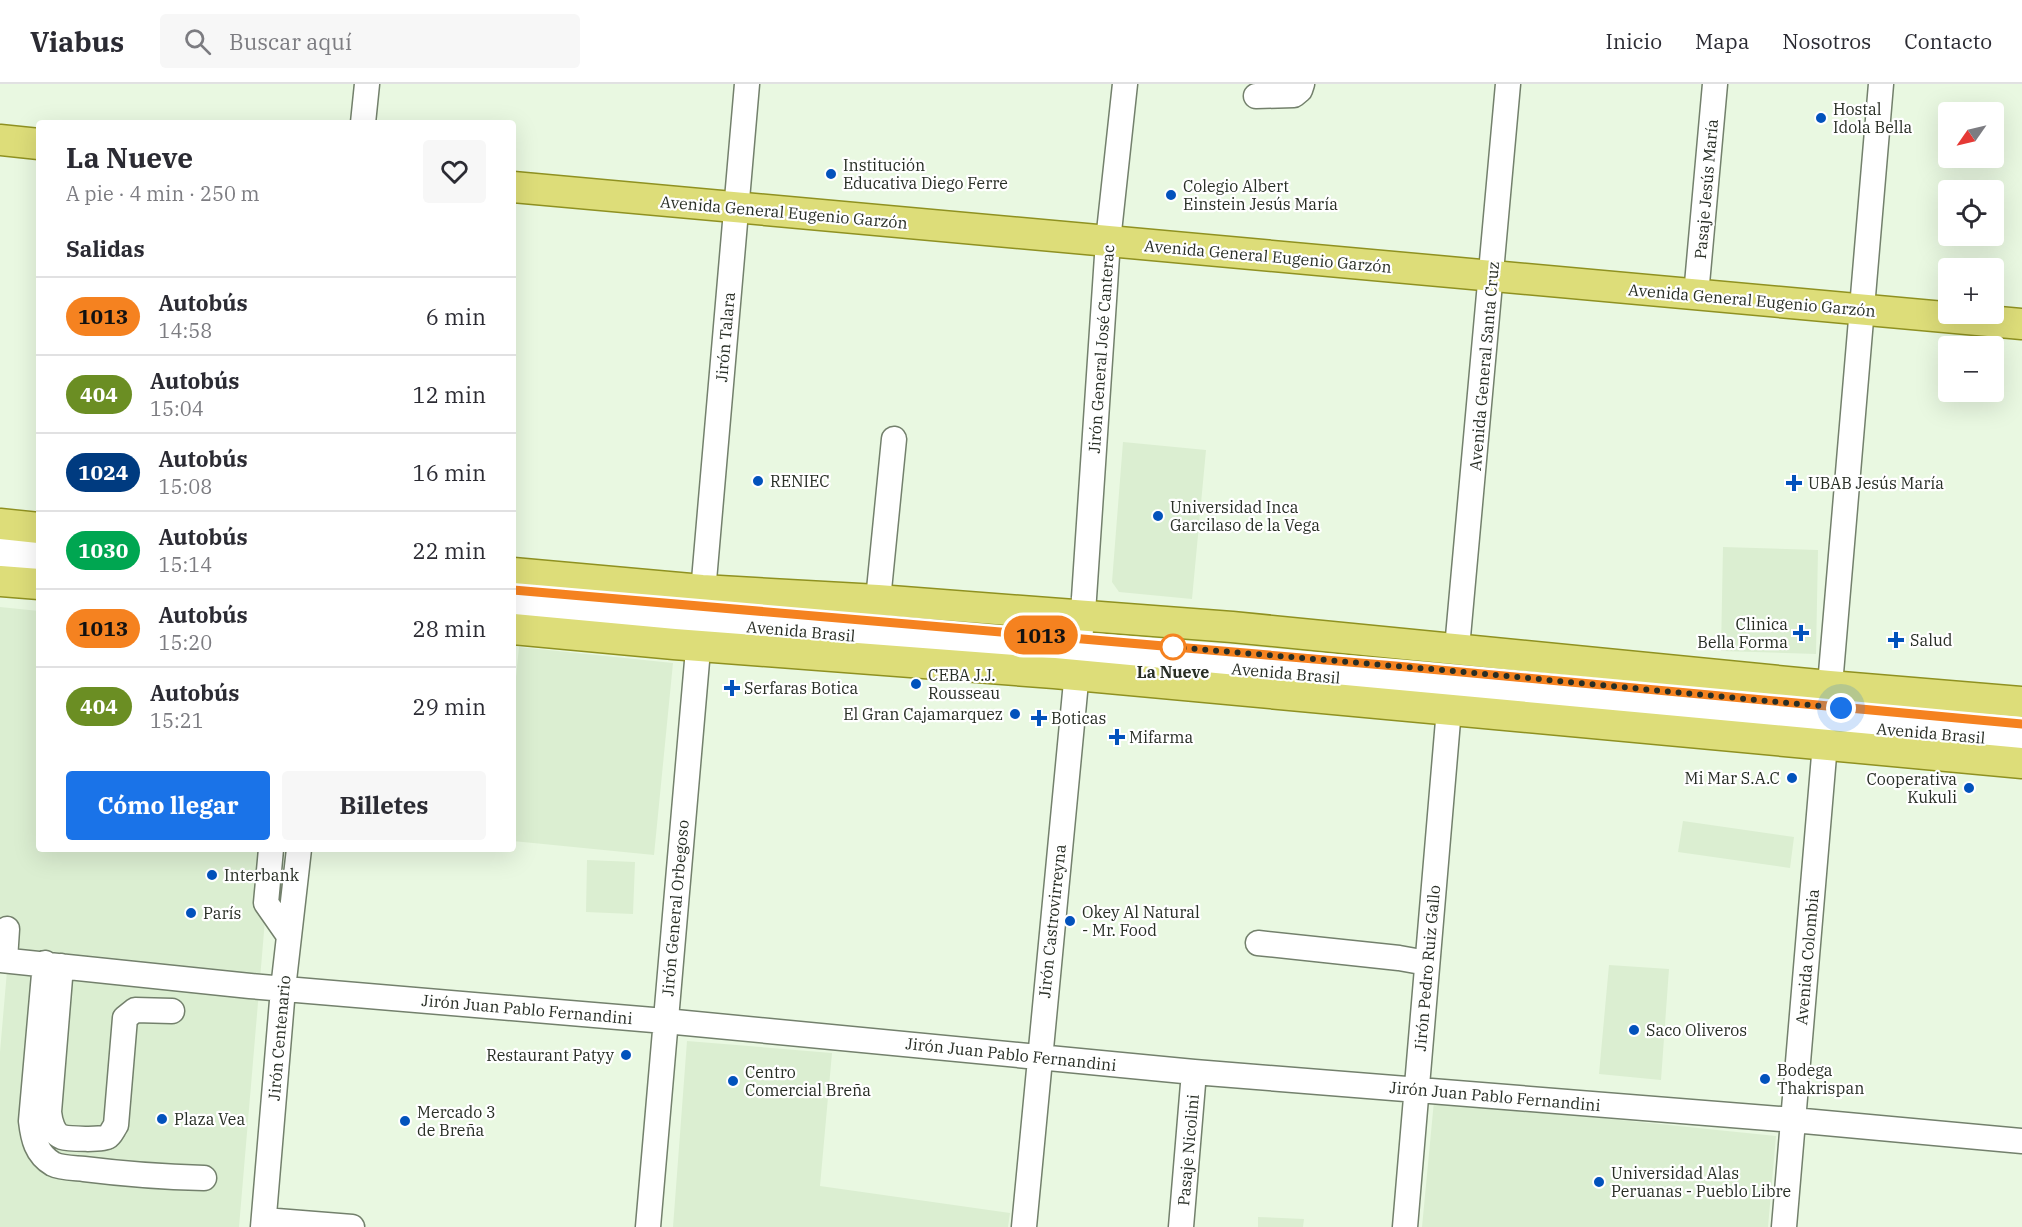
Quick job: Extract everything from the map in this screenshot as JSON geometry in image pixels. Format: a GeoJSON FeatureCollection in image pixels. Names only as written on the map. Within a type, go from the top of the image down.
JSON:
{"type":"FeatureCollection","features":[{"type":"Feature","properties":{"kind":"main road"},"geometry":{"type":"LineString","coordinates":[[0,140],[36,144]]}},
{"type":"Feature","properties":{"kind":"main road","name":"Avenida General Eugenio Garzón"},"geometry":{"type":"LineString","coordinates":[[516,187],[2022,324]]}},
{"type":"Feature","properties":{"kind":"main road"},"geometry":{"type":"LineString","coordinates":[[0,543],[36,529]]}},
{"type":"Feature","properties":{"kind":"main road","name":"Avenida Brasil"},"geometry":{"type":"LineString","coordinates":[[516,574],[701,616],[1079,646],[1457,648],[1827,716],[2022,763]]}},
{"type":"Feature","properties":{"kind":"main road"},"geometry":{"type":"LineString","coordinates":[[0,581],[36,584]]}},
{"type":"Feature","properties":{"kind":"main road","name":"Avenida Brasil"},"geometry":{"type":"LineString","coordinates":[[516,629],[701,616],[879,600],[1079,646],[1449,709],[1827,716],[2022,702]]}},
{"type":"Feature","properties":{"kind":"street"},"geometry":{"type":"LineString","coordinates":[[363,120],[367,84]]}},
{"type":"Feature","properties":{"kind":"street","name":"Jirón Talara"},"geometry":{"type":"LineString","coordinates":[[701,616],[747,84]]}},
{"type":"Feature","properties":{"kind":"street","name":"Jirón General José Canterac"},"geometry":{"type":"LineString","coordinates":[[1079,646],[1108,241],[1125,84]]}},
{"type":"Feature","properties":{"kind":"street"},"geometry":{"type":"LineString","coordinates":[[1256,96],[1294,95],[1300,90],[1302,84]]}},
{"type":"Feature","properties":{"kind":"street","name":"Avenida General Santa Cruz"},"geometry":{"type":"LineString","coordinates":[[1457,648],[1508,84]]}},
{"type":"Feature","properties":{"kind":"street","name":"Pasaje Jesús María"},"geometry":{"type":"LineString","coordinates":[[1696,295],[1715,84]]}},
{"type":"Feature","properties":{"kind":"street","name":"Avenida Colombia"},"geometry":{"type":"LineString","coordinates":[[1784,1227],[1881,84]]}},
{"type":"Feature","properties":{"kind":"street"},"geometry":{"type":"LineString","coordinates":[[879,600],[894,438]]}},
{"type":"Feature","properties":{"kind":"street"},"geometry":{"type":"LineString","coordinates":[[0,543],[36,547]]}},
{"type":"Feature","properties":{"kind":"street"},"geometry":{"type":"LineString","coordinates":[[0,543],[36,563]]}},
{"type":"Feature","properties":{"kind":"street","name":"Avenida Brasil"},"geometry":{"type":"LineString","coordinates":[[516,590],[701,616]]}},
{"type":"Feature","properties":{"kind":"street","name":"Avenida Brasil"},"geometry":{"type":"LineString","coordinates":[[516,606],[701,616],[1079,646],[1827,716],[2022,741]]}},
{"type":"Feature","properties":{"kind":"street","name":"Jirón General Orbegoso"},"geometry":{"type":"LineString","coordinates":[[648,1227],[701,616]]}},
{"type":"Feature","properties":{"kind":"street","name":"Jirón Castrovirreyna"},"geometry":{"type":"LineString","coordinates":[[1024,1227],[1079,646]]}},
{"type":"Feature","properties":{"kind":"street","name":"Jirón Pedro Ruiz Gallo"},"geometry":{"type":"LineString","coordinates":[[1405,1227],[1449,709]]}},
{"type":"Feature","properties":{"kind":"street","name":"Avenida Brasil"},"geometry":{"type":"LineString","coordinates":[[1827,716],[2022,724]]}},
{"type":"Feature","properties":{"kind":"street"},"geometry":{"type":"LineString","coordinates":[[271,852],[266,903],[289,936]]}},
{"type":"Feature","properties":{"kind":"street","name":"Jirón Centenario"},"geometry":{"type":"LineString","coordinates":[[264,1223],[284,989],[299,852]]}},
{"type":"Feature","properties":{"kind":"street"},"geometry":{"type":"LineString","coordinates":[[5,960],[10,929]]}},
{"type":"Feature","properties":{"kind":"street"},"geometry":{"type":"LineString","coordinates":[[1258,943],[1427,963]]}},
{"type":"Feature","properties":{"kind":"street","name":"Jirón Juan Pablo Fernandini"},"geometry":{"type":"LineString","coordinates":[[5,960],[284,989],[665,1021],[1194,1072],[1793,1120],[2022,1141]]}},
{"type":"Feature","properties":{"kind":"street"},"geometry":{"type":"LineString","coordinates":[[53,964],[49,1112],[56,1133],[62,1137],[103,1139],[111,1134],[116,1125],[125,1018],[135,1010],[172,1011]]}},
{"type":"Feature","properties":{"kind":"street"},"geometry":{"type":"LineString","coordinates":[[53,964],[31,1120],[32,1137],[37,1148],[55,1165],[112,1173],[204,1178]]}},
{"type":"Feature","properties":{"kind":"street","name":"Pasaje Nicolini"},"geometry":{"type":"LineString","coordinates":[[1181,1227],[1194,1072]]}},
{"type":"Feature","properties":{"kind":"street"},"geometry":{"type":"LineString","coordinates":[[264,1223],[352,1227]]}},
{"type":"Feature","properties":{"kind":"shaded area","name":"Universidad Inca Garcilaso de la Vega"},"geometry":{"type":"Polygon","coordinates":[[[1123,442],[1206,450],[1192,599],[1119,592],[1112,582],[1123,442]]]}},
{"type":"Feature","properties":{"kind":"shaded area"},"geometry":{"type":"Polygon","coordinates":[[[1723,547],[1818,550],[1816,654],[1721,651],[1723,547]]]}},
{"type":"Feature","properties":{"kind":"shaded area"},"geometry":{"type":"Polygon","coordinates":[[[0,607],[36,611],[36,852],[271,852],[239,1227],[0,1227],[0,1052],[10,936],[0,935],[0,607]]]}},
{"type":"Feature","properties":{"kind":"shaded area"},"geometry":{"type":"Polygon","coordinates":[[[519,647],[673,663],[654,855],[516,841],[516,677],[519,647]]]}},
{"type":"Feature","properties":{"kind":"shaded area"},"geometry":{"type":"Polygon","coordinates":[[[1683,821],[1794,837],[1790,868],[1678,852],[1683,821]]]}},
{"type":"Feature","properties":{"kind":"shaded area"},"geometry":{"type":"Polygon","coordinates":[[[587,860],[635,862],[633,914],[586,912],[587,860]]]}},
{"type":"Feature","properties":{"kind":"shaded area","name":"Saco Oliveros"},"geometry":{"type":"Polygon","coordinates":[[[1609,965],[1669,969],[1661,1080],[1599,1074],[1609,965]]]}},
{"type":"Feature","properties":{"kind":"shaded area"},"geometry":{"type":"Polygon","coordinates":[[[687,1041],[832,1053],[820,1186],[1010,1213],[1008,1227],[673,1227],[687,1041]]]}},
{"type":"Feature","properties":{"kind":"shaded area","name":"Universidad Alas Peruanas - Pueblo Libre"},"geometry":{"type":"Polygon","coordinates":[[[1434,1101],[1776,1136],[1768,1227],[1422,1227],[1434,1101]]]}},
{"type":"Feature","properties":{"kind":"shaded area"},"geometry":{"type":"Polygon","coordinates":[[[1258,1217],[1304,1219],[1303,1227],[1258,1227],[1258,1217]]]}},
{"type":"Feature","properties":{"kind":"bus line","name":"1013"},"geometry":{"type":"LineString","coordinates":[[516,590],[1407,667],[2022,724]]}},
{"type":"Feature","properties":{"kind":"place","name":"Hostal Idola Bella"},"geometry":{"type":"Point","coordinates":[1821,118]}},
{"type":"Feature","properties":{"kind":"place","name":"Institución Educativa Diego Ferre"},"geometry":{"type":"Point","coordinates":[831,174]}},
{"type":"Feature","properties":{"kind":"place","name":"Colegio Albert Einstein Jesús María"},"geometry":{"type":"Point","coordinates":[1171,195]}},
{"type":"Feature","properties":{"kind":"place","name":"RENIEC"},"geometry":{"type":"Point","coordinates":[758,481]}},
{"type":"Feature","properties":{"kind":"place","name":"UBAB Jesús María"},"geometry":{"type":"Point","coordinates":[1794,483]}},
{"type":"Feature","properties":{"kind":"place","name":"Universidad Inca Garcilaso de la Vega"},"geometry":{"type":"Point","coordinates":[1158,516]}},
{"type":"Feature","properties":{"kind":"place","name":"Clinica Bella Forma"},"geometry":{"type":"Point","coordinates":[1801,633]}},
{"type":"Feature","properties":{"kind":"place","name":"Salud"},"geometry":{"type":"Point","coordinates":[1896,640]}},
{"type":"Feature","properties":{"kind":"place","name":"La Nueve"},"geometry":{"type":"Point","coordinates":[1173,647]}},
{"type":"Feature","properties":{"kind":"place","name":"CEBA J.J. Rousseau"},"geometry":{"type":"Point","coordinates":[916,684]}},
{"type":"Feature","properties":{"kind":"place","name":"Serfaras Botica"},"geometry":{"type":"Point","coordinates":[732,688]}},
{"type":"Feature","properties":{"kind":"place","name":"El Gran Cajamarquez"},"geometry":{"type":"Point","coordinates":[1015,714]}},
{"type":"Feature","properties":{"kind":"place","name":"Boticas"},"geometry":{"type":"Point","coordinates":[1039,718]}},
{"type":"Feature","properties":{"kind":"place","name":"Mifarma"},"geometry":{"type":"Point","coordinates":[1117,737]}},
{"type":"Feature","properties":{"kind":"place","name":"Mi Mar S.A.C"},"geometry":{"type":"Point","coordinates":[1792,778]}},
{"type":"Feature","properties":{"kind":"place","name":"Cooperativa Kukuli"},"geometry":{"type":"Point","coordinates":[1969,788]}},
{"type":"Feature","properties":{"kind":"place","name":"Interbank"},"geometry":{"type":"Point","coordinates":[212,875]}},
{"type":"Feature","properties":{"kind":"place","name":"París"},"geometry":{"type":"Point","coordinates":[191,913]}},
{"type":"Feature","properties":{"kind":"place","name":"Okey Al Natural - Mr. Food"},"geometry":{"type":"Point","coordinates":[1070,921]}},
{"type":"Feature","properties":{"kind":"place","name":"Saco Oliveros"},"geometry":{"type":"Point","coordinates":[1634,1030]}},
{"type":"Feature","properties":{"kind":"place","name":"Restaurant Patyy"},"geometry":{"type":"Point","coordinates":[626,1055]}},
{"type":"Feature","properties":{"kind":"place","name":"Bodega Thakrispan"},"geometry":{"type":"Point","coordinates":[1765,1079]}},
{"type":"Feature","properties":{"kind":"place","name":"Centro Comercial Breña"},"geometry":{"type":"Point","coordinates":[733,1081]}},
{"type":"Feature","properties":{"kind":"place","name":"Plaza Vea"},"geometry":{"type":"Point","coordinates":[162,1119]}},
{"type":"Feature","properties":{"kind":"place","name":"Mercado 3 de Breña"},"geometry":{"type":"Point","coordinates":[405,1121]}},
{"type":"Feature","properties":{"kind":"place","name":"Universidad Alas Peruanas - Pueblo Libre"},"geometry":{"type":"Point","coordinates":[1599,1182]}},
{"type":"Feature","properties":{"kind":"route"},"geometry":{"type":"LineString","coordinates":[[1173,647],[1841,708]]}}]}
